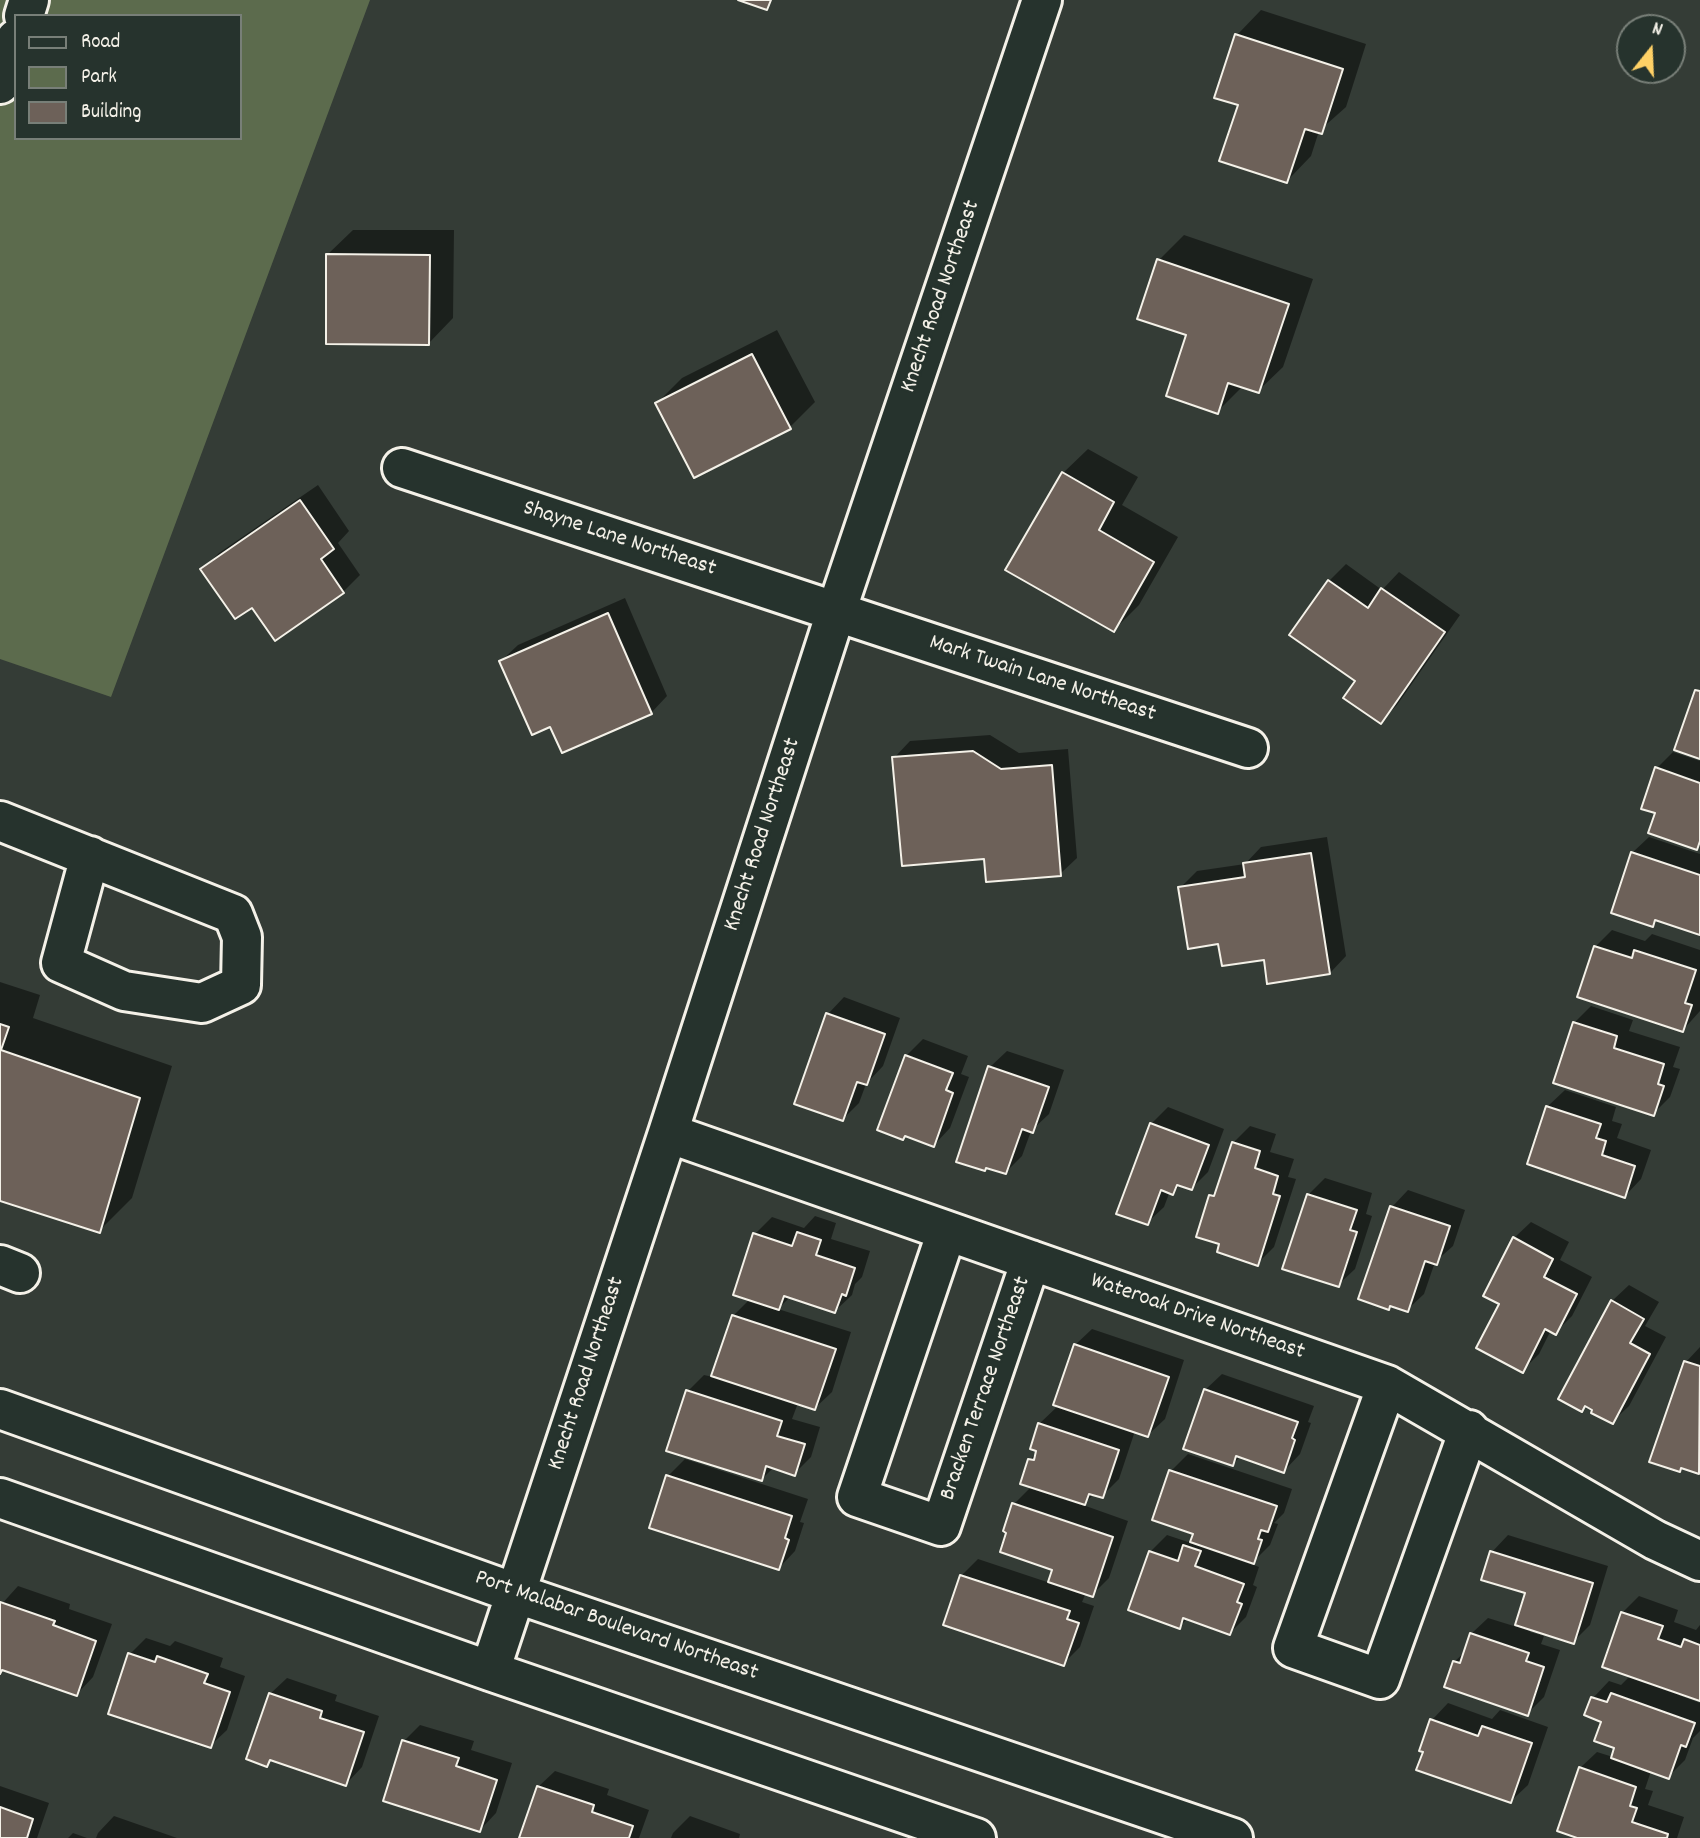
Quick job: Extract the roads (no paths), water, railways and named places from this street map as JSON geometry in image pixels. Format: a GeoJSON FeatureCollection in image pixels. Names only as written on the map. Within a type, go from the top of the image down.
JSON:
{"type":"FeatureCollection","features":[{"type":"Feature","properties":{"kind":"street","name":"Knecht Road Northeast"},"geometry":{"type":"LineString","coordinates":[[489,1671],[668,1133],[836,612],[1042,0]]}},
{"type":"Feature","properties":{"kind":"street"},"geometry":{"type":"LineString","coordinates":[[0,84],[14,44]]}},
{"type":"Feature","properties":{"kind":"street","name":"Shayne Lane Northeast"},"geometry":{"type":"LineString","coordinates":[[401,468],[836,612]]}},
{"type":"Feature","properties":{"kind":"street","name":"Mark Twain Lane Northeast"},"geometry":{"type":"LineString","coordinates":[[836,612],[1248,748]]}},
{"type":"Feature","properties":{"kind":"street"},"geometry":{"type":"LineString","coordinates":[[0,821],[90,856],[233,914],[242,937],[242,985],[202,1003],[124,991],[61,963],[90,856]]}},
{"type":"Feature","properties":{"kind":"street","name":"Wateroak Drive Northeast"},"geometry":{"type":"LineString","coordinates":[[668,1133],[1387,1385],[1655,1540],[1700,1561]]}},
{"type":"Feature","properties":{"kind":"street","name":"Bracken Terrace Northeast"},"geometry":{"type":"LineString","coordinates":[[947,1231],[857,1497],[929,1522],[941,1526],[1031,1260]]}},
{"type":"Feature","properties":{"kind":"street"},"geometry":{"type":"LineString","coordinates":[[1387,1385],[1293,1648],[1380,1679],[1469,1430]]}},
{"type":"Feature","properties":{"kind":"street","name":"Port Malabar Boulevard Northeast"},"geometry":{"type":"LineString","coordinates":[[0,1409],[515,1593],[1233,1838]]}},
{"type":"Feature","properties":{"kind":"street"},"geometry":{"type":"LineString","coordinates":[[0,1498],[489,1671],[976,1838]]}}]}
